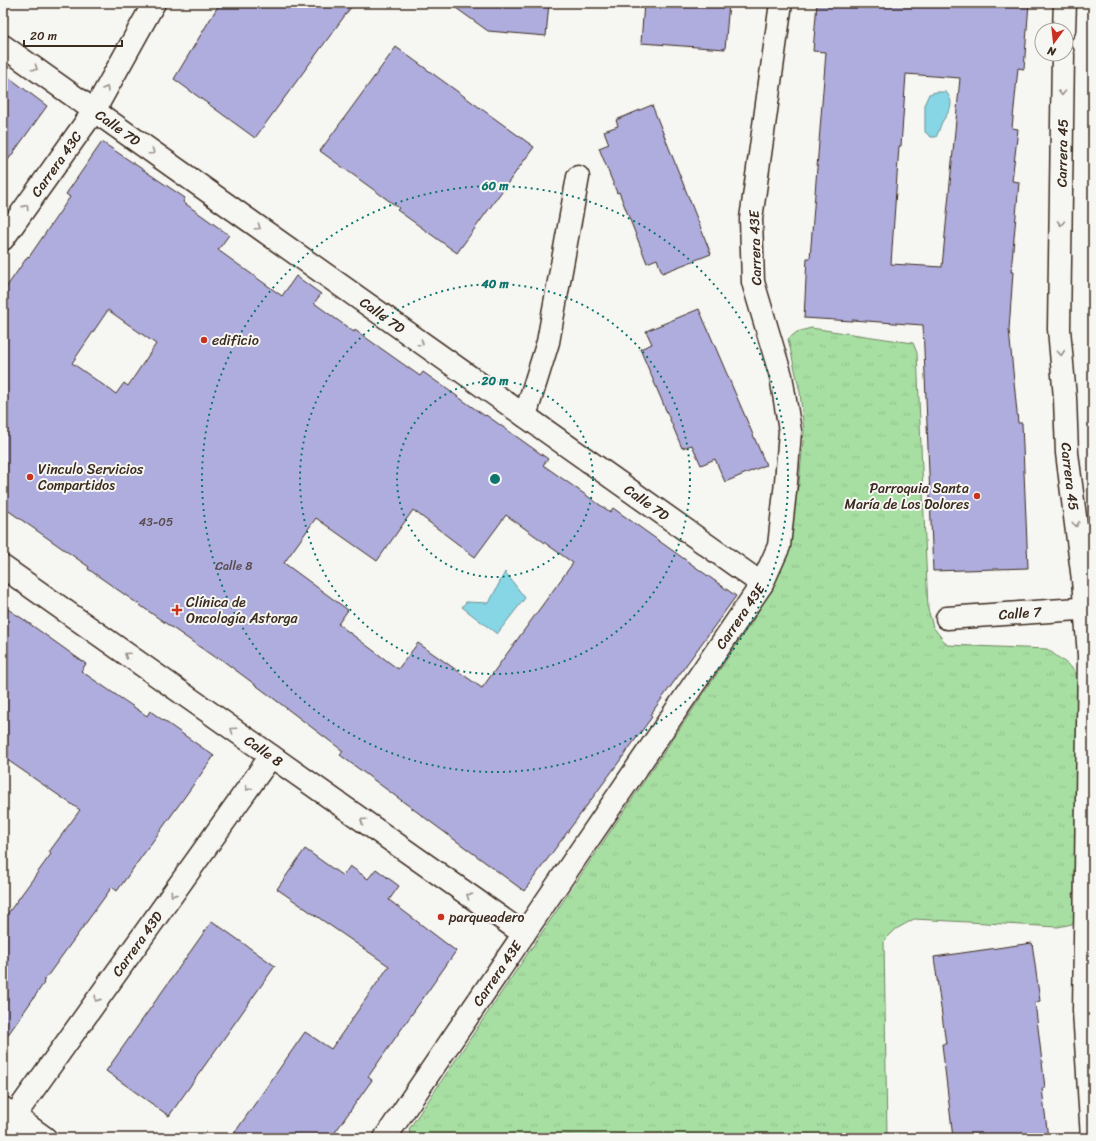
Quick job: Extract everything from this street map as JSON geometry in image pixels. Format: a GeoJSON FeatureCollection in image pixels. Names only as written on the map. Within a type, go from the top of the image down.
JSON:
{"type":"FeatureCollection","features":[{"type":"Feature","properties":{"kind":"street","name":"Carrera 43C"},"geometry":{"type":"LineString","coordinates":[[3,239],[94,111],[154,3]]}},
{"type":"Feature","properties":{"kind":"street","name":"Carrera 43E"},"geometry":{"type":"LineString","coordinates":[[385,1138],[762,584],[779,546],[790,431],[781,376],[753,282],[751,220],[781,3]]}},
{"type":"Feature","properties":{"kind":"street"},"geometry":{"type":"LineString","coordinates":[[1064,22],[1065,3]]}},
{"type":"Feature","properties":{"kind":"street","name":"Calle 7D"},"geometry":{"type":"LineString","coordinates":[[3,46],[762,584]]}},
{"type":"Feature","properties":{"kind":"street","name":"Carrera 45"},"geometry":{"type":"LineString","coordinates":[[1063,62],[1059,329],[1065,398],[1067,453],[1089,608],[1084,1011],[1092,1138]]}},
{"type":"Feature","properties":{"kind":"street"},"geometry":{"type":"LineString","coordinates":[[525,416],[548,342],[578,177]]}},
{"type":"Feature","properties":{"kind":"street","name":"Calle 8"},"geometry":{"type":"LineString","coordinates":[[3,567],[524,934]]}},
{"type":"Feature","properties":{"kind":"street","name":"Calle 7"},"geometry":{"type":"LineString","coordinates":[[947,618],[1089,608]]}},
{"type":"Feature","properties":{"kind":"street","name":"Carrera 43D"},"geometry":{"type":"LineString","coordinates":[[7,1118],[271,756]]}},
{"type":"Feature","properties":{"kind":"street"},"geometry":{"type":"LineString","coordinates":[[7,1118],[45,1138]]}},
{"type":"Feature","properties":{"kind":"green space"},"geometry":{"type":"Polygon","coordinates":[[[811,328],[913,343],[917,353],[928,609],[933,627],[947,645],[1047,649],[1071,667],[1093,694],[1081,922],[1058,927],[914,919],[896,929],[884,941],[887,1138],[411,1138],[409,1129],[754,619],[789,523],[799,483],[804,432],[800,392],[788,339],[797,332],[811,328]]]}},
{"type":"Feature","properties":{"kind":"water"},"geometry":{"type":"Polygon","coordinates":[[[946,92],[951,100],[951,104],[936,137],[931,137],[925,132],[925,103],[929,94],[946,92]]]}},
{"type":"Feature","properties":{"kind":"water"},"geometry":{"type":"Polygon","coordinates":[[[505,572],[525,598],[497,634],[462,607],[466,602],[489,603],[505,572]]]}},
{"type":"Feature","properties":{"kind":"building"},"geometry":{"type":"Polygon","coordinates":[[[220,3],[354,3],[255,138],[174,79],[220,3]]]}},
{"type":"Feature","properties":{"kind":"building"},"geometry":{"type":"Polygon","coordinates":[[[449,3],[549,3],[546,36],[488,31],[449,3]]]}},
{"type":"Feature","properties":{"kind":"building"},"geometry":{"type":"Polygon","coordinates":[[[644,3],[729,3],[725,49],[641,43],[644,3]]]}},
{"type":"Feature","properties":{"kind":"building"},"geometry":{"type":"Polygon","coordinates":[[[817,3],[1029,3],[1024,69],[1018,68],[1012,128],[1018,129],[1012,181],[1019,182],[1011,272],[1013,272],[1009,330],[1018,423],[1022,423],[1028,568],[933,571],[923,325],[804,318],[807,258],[810,258],[826,52],[813,51],[817,3]],[[906,74],[901,146],[899,146],[891,264],[942,267],[960,78],[906,74]]]}},
{"type":"Feature","properties":{"kind":"building"},"geometry":{"type":"Polygon","coordinates":[[[396,47],[534,147],[457,253],[397,210],[399,208],[320,151],[396,47]]]}},
{"type":"Feature","properties":{"kind":"building"},"geometry":{"type":"Polygon","coordinates":[[[3,73],[47,106],[3,167],[3,73]]]}},
{"type":"Feature","properties":{"kind":"building"},"geometry":{"type":"Polygon","coordinates":[[[652,105],[711,254],[662,273],[657,259],[647,263],[619,192],[617,193],[599,148],[609,144],[604,131],[618,126],[616,120],[652,105]]]}},
{"type":"Feature","properties":{"kind":"building"},"geometry":{"type":"Polygon","coordinates":[[[102,142],[185,198],[183,202],[229,235],[218,250],[282,296],[296,276],[321,294],[314,303],[420,376],[423,372],[485,416],[486,415],[548,459],[543,465],[610,512],[613,508],[736,596],[650,715],[652,717],[524,891],[340,755],[343,751],[218,657],[217,659],[88,569],[89,567],[3,507],[3,292],[70,197],[66,194],[102,142]],[[108,310],[72,363],[116,394],[124,383],[128,386],[156,344],[108,310]],[[413,510],[377,561],[316,518],[284,563],[348,610],[338,624],[398,669],[418,643],[482,688],[573,563],[506,515],[475,557],[413,510]]]}},
{"type":"Feature","properties":{"kind":"building"},"geometry":{"type":"Polygon","coordinates":[[[699,309],[766,465],[725,482],[715,459],[701,465],[692,445],[682,448],[640,349],[652,344],[646,331],[699,309]]]}},
{"type":"Feature","properties":{"kind":"building"},"geometry":{"type":"Polygon","coordinates":[[[3,606],[86,664],[81,671],[147,716],[150,711],[214,756],[117,891],[112,887],[43,982],[44,983],[3,1042],[3,920],[51,854],[49,852],[80,810],[3,757],[3,606]]]}},
{"type":"Feature","properties":{"kind":"building"},"geometry":{"type":"Polygon","coordinates":[[[305,849],[343,876],[350,866],[368,879],[376,869],[399,886],[389,900],[456,951],[368,1077],[372,1080],[331,1138],[231,1138],[305,1032],[331,1049],[389,966],[277,889],[305,849]]]}},
{"type":"Feature","properties":{"kind":"building"},"geometry":{"type":"Polygon","coordinates":[[[212,921],[275,966],[169,1116],[106,1071],[212,921]]]}},
{"type":"Feature","properties":{"kind":"building"},"geometry":{"type":"Polygon","coordinates":[[[1032,943],[1040,1001],[1035,1002],[1045,1088],[1042,1088],[1048,1138],[953,1138],[942,1044],[946,1044],[934,957],[1032,943]]]}},
{"type":"Feature","properties":{"kind":"place","name":"edificio"},"geometry":{"type":"Point","coordinates":[204,340]}},
{"type":"Feature","properties":{"kind":"place","name":"Vinculo Servicios Compartidos"},"geometry":{"type":"Point","coordinates":[30,477]}},
{"type":"Feature","properties":{"kind":"place","name":"Parroquia Santa María de Los Dolores"},"geometry":{"type":"Point","coordinates":[977,496]}},
{"type":"Feature","properties":{"kind":"place","name":"Clínica de Oncología Astorga"},"geometry":{"type":"Point","coordinates":[177,610]}},
{"type":"Feature","properties":{"kind":"place","name":"parqueadero"},"geometry":{"type":"Point","coordinates":[441,917]}}]}
